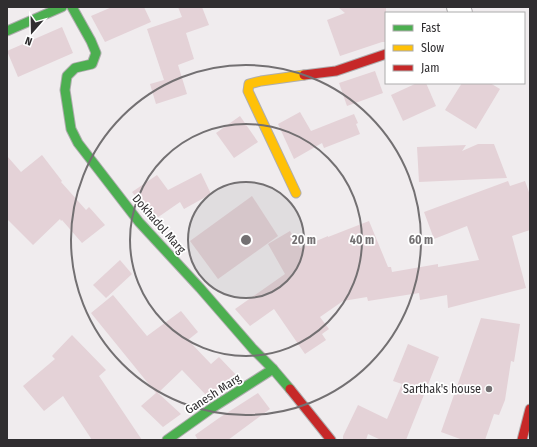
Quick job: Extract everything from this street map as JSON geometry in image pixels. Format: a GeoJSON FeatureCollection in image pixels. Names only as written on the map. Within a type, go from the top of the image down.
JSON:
{"type":"FeatureCollection","features":[{"type":"Feature","properties":{"kind":"street"},"geometry":{"type":"LineString","coordinates":[[7,31],[62,7]]}},
{"type":"Feature","properties":{"kind":"street","name":"Dokhadol Marg"},"geometry":{"type":"LineString","coordinates":[[72,7],[96,53],[92,64],[75,68],[67,76],[65,90],[71,128],[78,143],[139,222],[200,288],[253,349],[273,369],[330,440]]}},
{"type":"Feature","properties":{"kind":"street"},"geometry":{"type":"LineString","coordinates":[[296,193],[248,91],[249,84],[261,81],[336,72],[385,54]]}},
{"type":"Feature","properties":{"kind":"street","name":"Ganesh Marg"},"geometry":{"type":"LineString","coordinates":[[167,440],[207,411],[273,369]]}},
{"type":"Feature","properties":{"kind":"street"},"geometry":{"type":"LineString","coordinates":[[522,440],[530,409]]}},
{"type":"Feature","properties":{"kind":"building"},"geometry":{"type":"Polygon","coordinates":[[[112,7],[144,7],[151,22],[105,42],[91,16],[112,7]]]}},
{"type":"Feature","properties":{"kind":"building"},"geometry":{"type":"Polygon","coordinates":[[[178,7],[202,7],[209,25],[186,33],[194,59],[178,65],[187,94],[156,104],[150,84],[164,80],[147,29],[182,17],[178,7]]]}},
{"type":"Feature","properties":{"kind":"building"},"geometry":{"type":"Polygon","coordinates":[[[338,7],[386,7],[385,42],[340,56],[327,20],[345,13],[338,7]]]}},
{"type":"Feature","properties":{"kind":"building"},"geometry":{"type":"Polygon","coordinates":[[[62,27],[73,53],[18,77],[7,51],[62,27]]]}},
{"type":"Feature","properties":{"kind":"building"},"geometry":{"type":"Polygon","coordinates":[[[375,71],[383,93],[347,106],[339,83],[375,71]]]}},
{"type":"Feature","properties":{"kind":"building"},"geometry":{"type":"Polygon","coordinates":[[[415,84],[426,84],[436,106],[403,121],[391,95],[415,84]]]}},
{"type":"Feature","properties":{"kind":"building"},"geometry":{"type":"Polygon","coordinates":[[[461,84],[492,84],[500,89],[476,129],[445,110],[461,84]]]}},
{"type":"Feature","properties":{"kind":"building"},"geometry":{"type":"Polygon","coordinates":[[[300,112],[311,131],[354,114],[358,123],[356,124],[360,134],[324,148],[322,143],[294,159],[278,124],[300,112]]]}},
{"type":"Feature","properties":{"kind":"building"},"geometry":{"type":"Polygon","coordinates":[[[240,116],[258,142],[234,158],[216,133],[240,116]]]}},
{"type":"Feature","properties":{"kind":"building"},"geometry":{"type":"Polygon","coordinates":[[[478,144],[494,144],[507,178],[419,182],[417,147],[466,145],[462,151],[478,144]]]}},
{"type":"Feature","properties":{"kind":"building"},"geometry":{"type":"Polygon","coordinates":[[[42,155],[62,181],[61,182],[86,210],[89,207],[105,225],[82,243],[60,219],[33,245],[7,219],[7,156],[21,172],[42,155]]]}},
{"type":"Feature","properties":{"kind":"building"},"geometry":{"type":"Polygon","coordinates":[[[201,173],[211,194],[184,209],[180,202],[154,220],[132,192],[157,175],[168,190],[201,173]]]}},
{"type":"Feature","properties":{"kind":"building"},"geometry":{"type":"Polygon","coordinates":[[[508,181],[510,186],[525,181],[530,195],[530,230],[512,236],[526,288],[448,308],[447,295],[420,300],[419,293],[368,301],[367,297],[343,301],[320,317],[329,329],[322,334],[326,340],[305,354],[274,309],[250,326],[235,309],[285,274],[268,244],[290,231],[300,248],[369,221],[388,267],[391,267],[392,272],[438,264],[438,267],[479,260],[467,226],[434,239],[424,212],[508,181]]]}},
{"type":"Feature","properties":{"kind":"building"},"geometry":{"type":"Polygon","coordinates":[[[252,196],[278,236],[218,279],[190,241],[252,196]]]}},
{"type":"Feature","properties":{"kind":"building"},"geometry":{"type":"Polygon","coordinates":[[[120,260],[132,274],[106,298],[93,285],[120,260]]]}},
{"type":"Feature","properties":{"kind":"building"},"geometry":{"type":"Polygon","coordinates":[[[113,295],[147,336],[181,311],[198,332],[188,340],[211,364],[219,357],[238,377],[207,396],[182,370],[158,393],[181,414],[163,427],[141,406],[156,393],[91,313],[113,295]]]}},
{"type":"Feature","properties":{"kind":"building"},"geometry":{"type":"Polygon","coordinates":[[[481,318],[520,324],[514,362],[511,361],[505,400],[499,415],[494,414],[485,440],[463,440],[441,432],[481,318]]]}},
{"type":"Feature","properties":{"kind":"building"},"geometry":{"type":"Polygon","coordinates":[[[72,335],[106,370],[99,376],[142,440],[92,440],[63,396],[44,411],[23,386],[55,359],[52,356],[72,335]]]}},
{"type":"Feature","properties":{"kind":"building"},"geometry":{"type":"Polygon","coordinates":[[[408,344],[439,357],[406,440],[381,440],[368,434],[366,440],[343,440],[343,436],[358,405],[387,419],[402,384],[393,381],[408,344]]]}},
{"type":"Feature","properties":{"kind":"building"},"geometry":{"type":"Polygon","coordinates":[[[258,393],[270,409],[228,440],[198,440],[195,435],[258,393]]]}},
{"type":"Feature","properties":{"kind":"traffic: fast"},"geometry":{"type":"LineString","coordinates":[[7,31],[62,7]]}},
{"type":"Feature","properties":{"kind":"traffic: fast"},"geometry":{"type":"LineString","coordinates":[[72,7],[96,53],[92,64],[75,68],[67,76],[65,90],[71,129],[78,143],[139,222],[290,389]]}},
{"type":"Feature","properties":{"kind":"traffic: fast"},"geometry":{"type":"LineString","coordinates":[[167,440],[212,408],[273,369]]}},
{"type":"Feature","properties":{"kind":"traffic: slow"},"geometry":{"type":"LineString","coordinates":[[296,193],[248,91],[249,84],[304,75]]}},
{"type":"Feature","properties":{"kind":"traffic: jam"},"geometry":{"type":"LineString","coordinates":[[304,75],[336,71],[385,54]]}},
{"type":"Feature","properties":{"kind":"traffic: jam"},"geometry":{"type":"LineString","coordinates":[[290,389],[331,440]]}},
{"type":"Feature","properties":{"kind":"traffic: jam"},"geometry":{"type":"LineString","coordinates":[[522,440],[530,409]]}},
{"type":"Feature","properties":{"kind":"place","name":"Sarthak's house"},"geometry":{"type":"Point","coordinates":[489,389]}}]}
